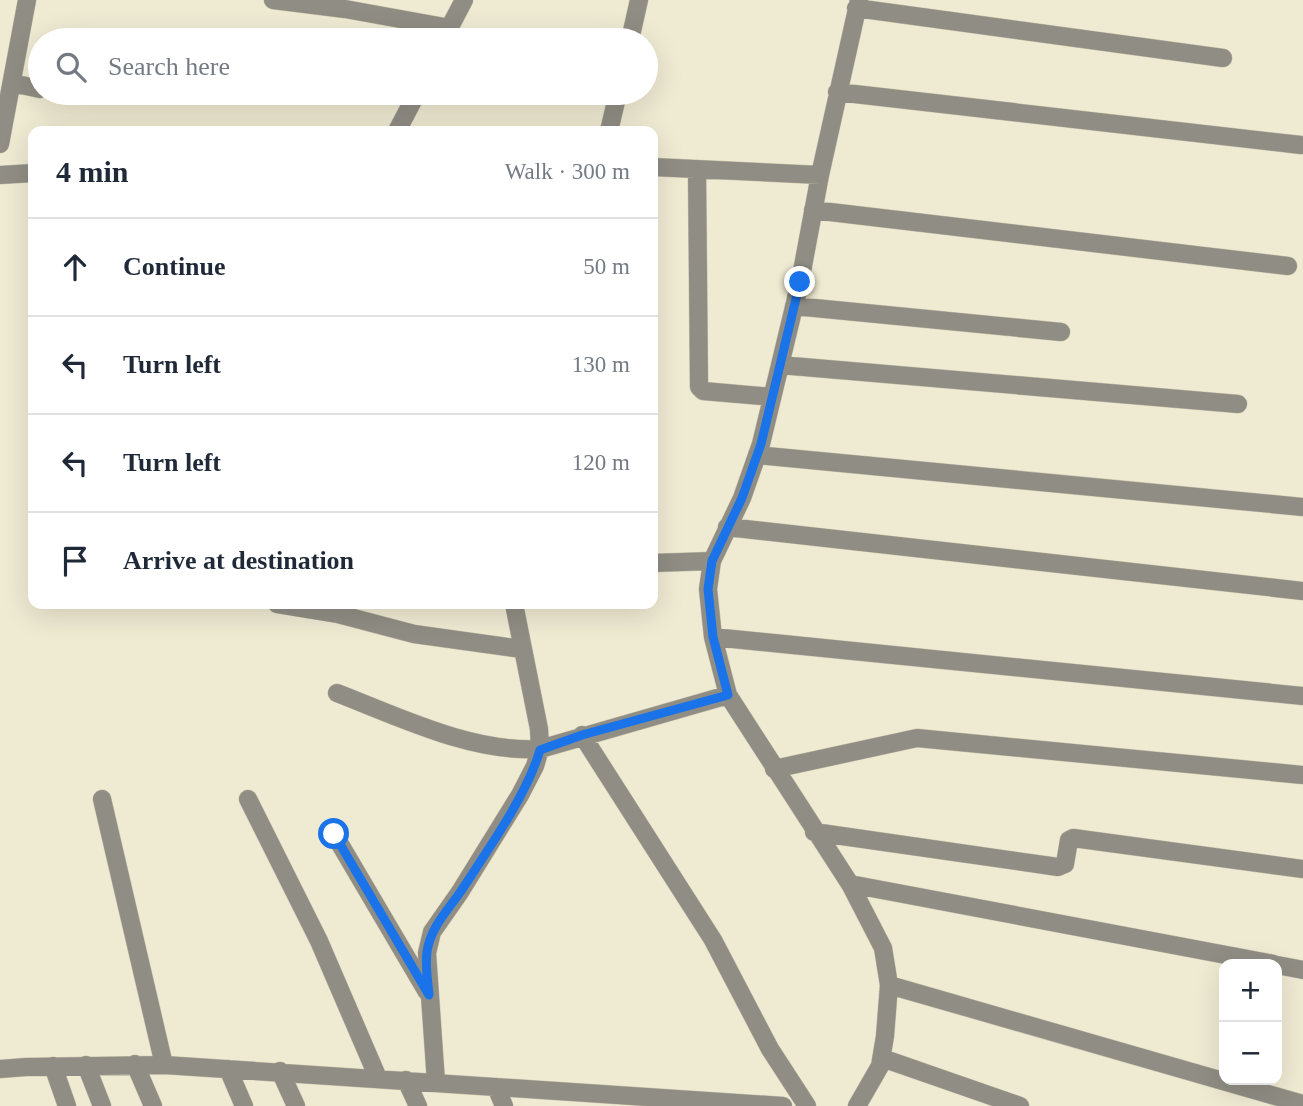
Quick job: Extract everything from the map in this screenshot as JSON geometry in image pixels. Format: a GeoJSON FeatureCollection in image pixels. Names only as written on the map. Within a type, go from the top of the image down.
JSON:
{"type":"FeatureCollection","features":[{"type":"Feature","properties":{"kind":"street"},"geometry":{"type":"LineString","coordinates":[[0,144],[27,0]]}},
{"type":"Feature","properties":{"kind":"street"},"geometry":{"type":"LineString","coordinates":[[273,0],[345,9],[423,28]]}},
{"type":"Feature","properties":{"kind":"street"},"geometry":{"type":"LineString","coordinates":[[450,28],[464,0]]}},
{"type":"Feature","properties":{"kind":"street"},"geometry":{"type":"LineString","coordinates":[[633,28],[639,0]]}},
{"type":"Feature","properties":{"kind":"street"},"geometry":{"type":"LineString","coordinates":[[857,1106],[882,1058],[888,985],[883,948],[850,884],[728,695],[713,637],[708,589],[712,561],[742,498],[757,455],[772,397],[858,4],[1223,58]]}},
{"type":"Feature","properties":{"kind":"street"},"geometry":{"type":"LineString","coordinates":[[12,83],[28,86]]}},
{"type":"Feature","properties":{"kind":"street"},"geometry":{"type":"LineString","coordinates":[[837,92],[1301,145]]}},
{"type":"Feature","properties":{"kind":"street"},"geometry":{"type":"LineString","coordinates":[[400,126],[411,105]]}},
{"type":"Feature","properties":{"kind":"street"},"geometry":{"type":"LineString","coordinates":[[610,126],[615,105]]}},
{"type":"Feature","properties":{"kind":"street"},"geometry":{"type":"LineString","coordinates":[[658,167],[820,175]]}},
{"type":"Feature","properties":{"kind":"street"},"geometry":{"type":"LineString","coordinates":[[697,169],[699,387],[703,391],[772,397]]}},
{"type":"Feature","properties":{"kind":"street"},"geometry":{"type":"LineString","coordinates":[[0,175],[28,173]]}},
{"type":"Feature","properties":{"kind":"street"},"geometry":{"type":"LineString","coordinates":[[813,210],[1288,266]]}},
{"type":"Feature","properties":{"kind":"street"},"geometry":{"type":"LineString","coordinates":[[794,306],[1061,332]]}},
{"type":"Feature","properties":{"kind":"street"},"geometry":{"type":"LineString","coordinates":[[780,365],[1238,404]]}},
{"type":"Feature","properties":{"kind":"street"},"geometry":{"type":"LineString","coordinates":[[757,455],[1303,507]]}},
{"type":"Feature","properties":{"kind":"street"},"geometry":{"type":"LineString","coordinates":[[727,527],[1303,591]]}},
{"type":"Feature","properties":{"kind":"street"},"geometry":{"type":"LineString","coordinates":[[658,563],[712,561]]}},
{"type":"Feature","properties":{"kind":"street"},"geometry":{"type":"LineString","coordinates":[[308,609],[338,614],[414,634],[522,649]]}},
{"type":"Feature","properties":{"kind":"street"},"geometry":{"type":"LineString","coordinates":[[436,1082],[427,953],[432,932],[520,795],[540,750],[537,718],[515,609]]}},
{"type":"Feature","properties":{"kind":"street"},"geometry":{"type":"LineString","coordinates":[[713,637],[1303,696]]}},
{"type":"Feature","properties":{"kind":"street"},"geometry":{"type":"LineString","coordinates":[[337,693],[448,736],[520,751],[540,750],[582,735],[728,695]]}},
{"type":"Feature","properties":{"kind":"street"},"geometry":{"type":"LineString","coordinates":[[582,735],[713,940],[770,1049],[807,1106]]}},
{"type":"Feature","properties":{"kind":"street"},"geometry":{"type":"LineString","coordinates":[[775,769],[916,738],[1303,775]]}},
{"type":"Feature","properties":{"kind":"street"},"geometry":{"type":"LineString","coordinates":[[102,799],[164,1065]]}},
{"type":"Feature","properties":{"kind":"street"},"geometry":{"type":"LineString","coordinates":[[248,799],[319,941],[378,1078]]}},
{"type":"Feature","properties":{"kind":"street"},"geometry":{"type":"LineString","coordinates":[[814,832],[1058,867],[1065,864],[1069,840],[1073,838],[1303,869]]}},
{"type":"Feature","properties":{"kind":"street"},"geometry":{"type":"LineString","coordinates":[[334,834],[429,995]]}},
{"type":"Feature","properties":{"kind":"street"},"geometry":{"type":"LineString","coordinates":[[850,884],[1244,959]]}},
{"type":"Feature","properties":{"kind":"street"},"geometry":{"type":"LineString","coordinates":[[1282,966],[1303,970]]}},
{"type":"Feature","properties":{"kind":"street"},"geometry":{"type":"LineString","coordinates":[[888,985],[1303,1104]]}},
{"type":"Feature","properties":{"kind":"street"},"geometry":{"type":"LineString","coordinates":[[882,1058],[1020,1106]]}},
{"type":"Feature","properties":{"kind":"street"},"geometry":{"type":"LineString","coordinates":[[135,1064],[153,1106]]}},
{"type":"Feature","properties":{"kind":"street"},"geometry":{"type":"LineString","coordinates":[[86,1065],[102,1106]]}},
{"type":"Feature","properties":{"kind":"street"},"geometry":{"type":"LineString","coordinates":[[0,1069],[164,1065],[436,1082],[496,1087],[584,1100],[783,1106]]}},
{"type":"Feature","properties":{"kind":"street"},"geometry":{"type":"LineString","coordinates":[[53,1066],[67,1106]]}},
{"type":"Feature","properties":{"kind":"street"},"geometry":{"type":"LineString","coordinates":[[228,1069],[244,1106]]}},
{"type":"Feature","properties":{"kind":"street"},"geometry":{"type":"LineString","coordinates":[[279,1071],[296,1106]]}},
{"type":"Feature","properties":{"kind":"street"},"geometry":{"type":"LineString","coordinates":[[406,1080],[418,1106]]}},
{"type":"Feature","properties":{"kind":"street"},"geometry":{"type":"LineString","coordinates":[[496,1087],[504,1106]]}},
{"type":"Feature","properties":{"kind":"route"},"geometry":{"type":"LineString","coordinates":[[334,834],[429,995],[427,953],[432,932],[520,795],[540,750],[582,735],[728,695],[713,637],[708,589],[712,561],[742,498],[761,444],[800,282]]}}]}
